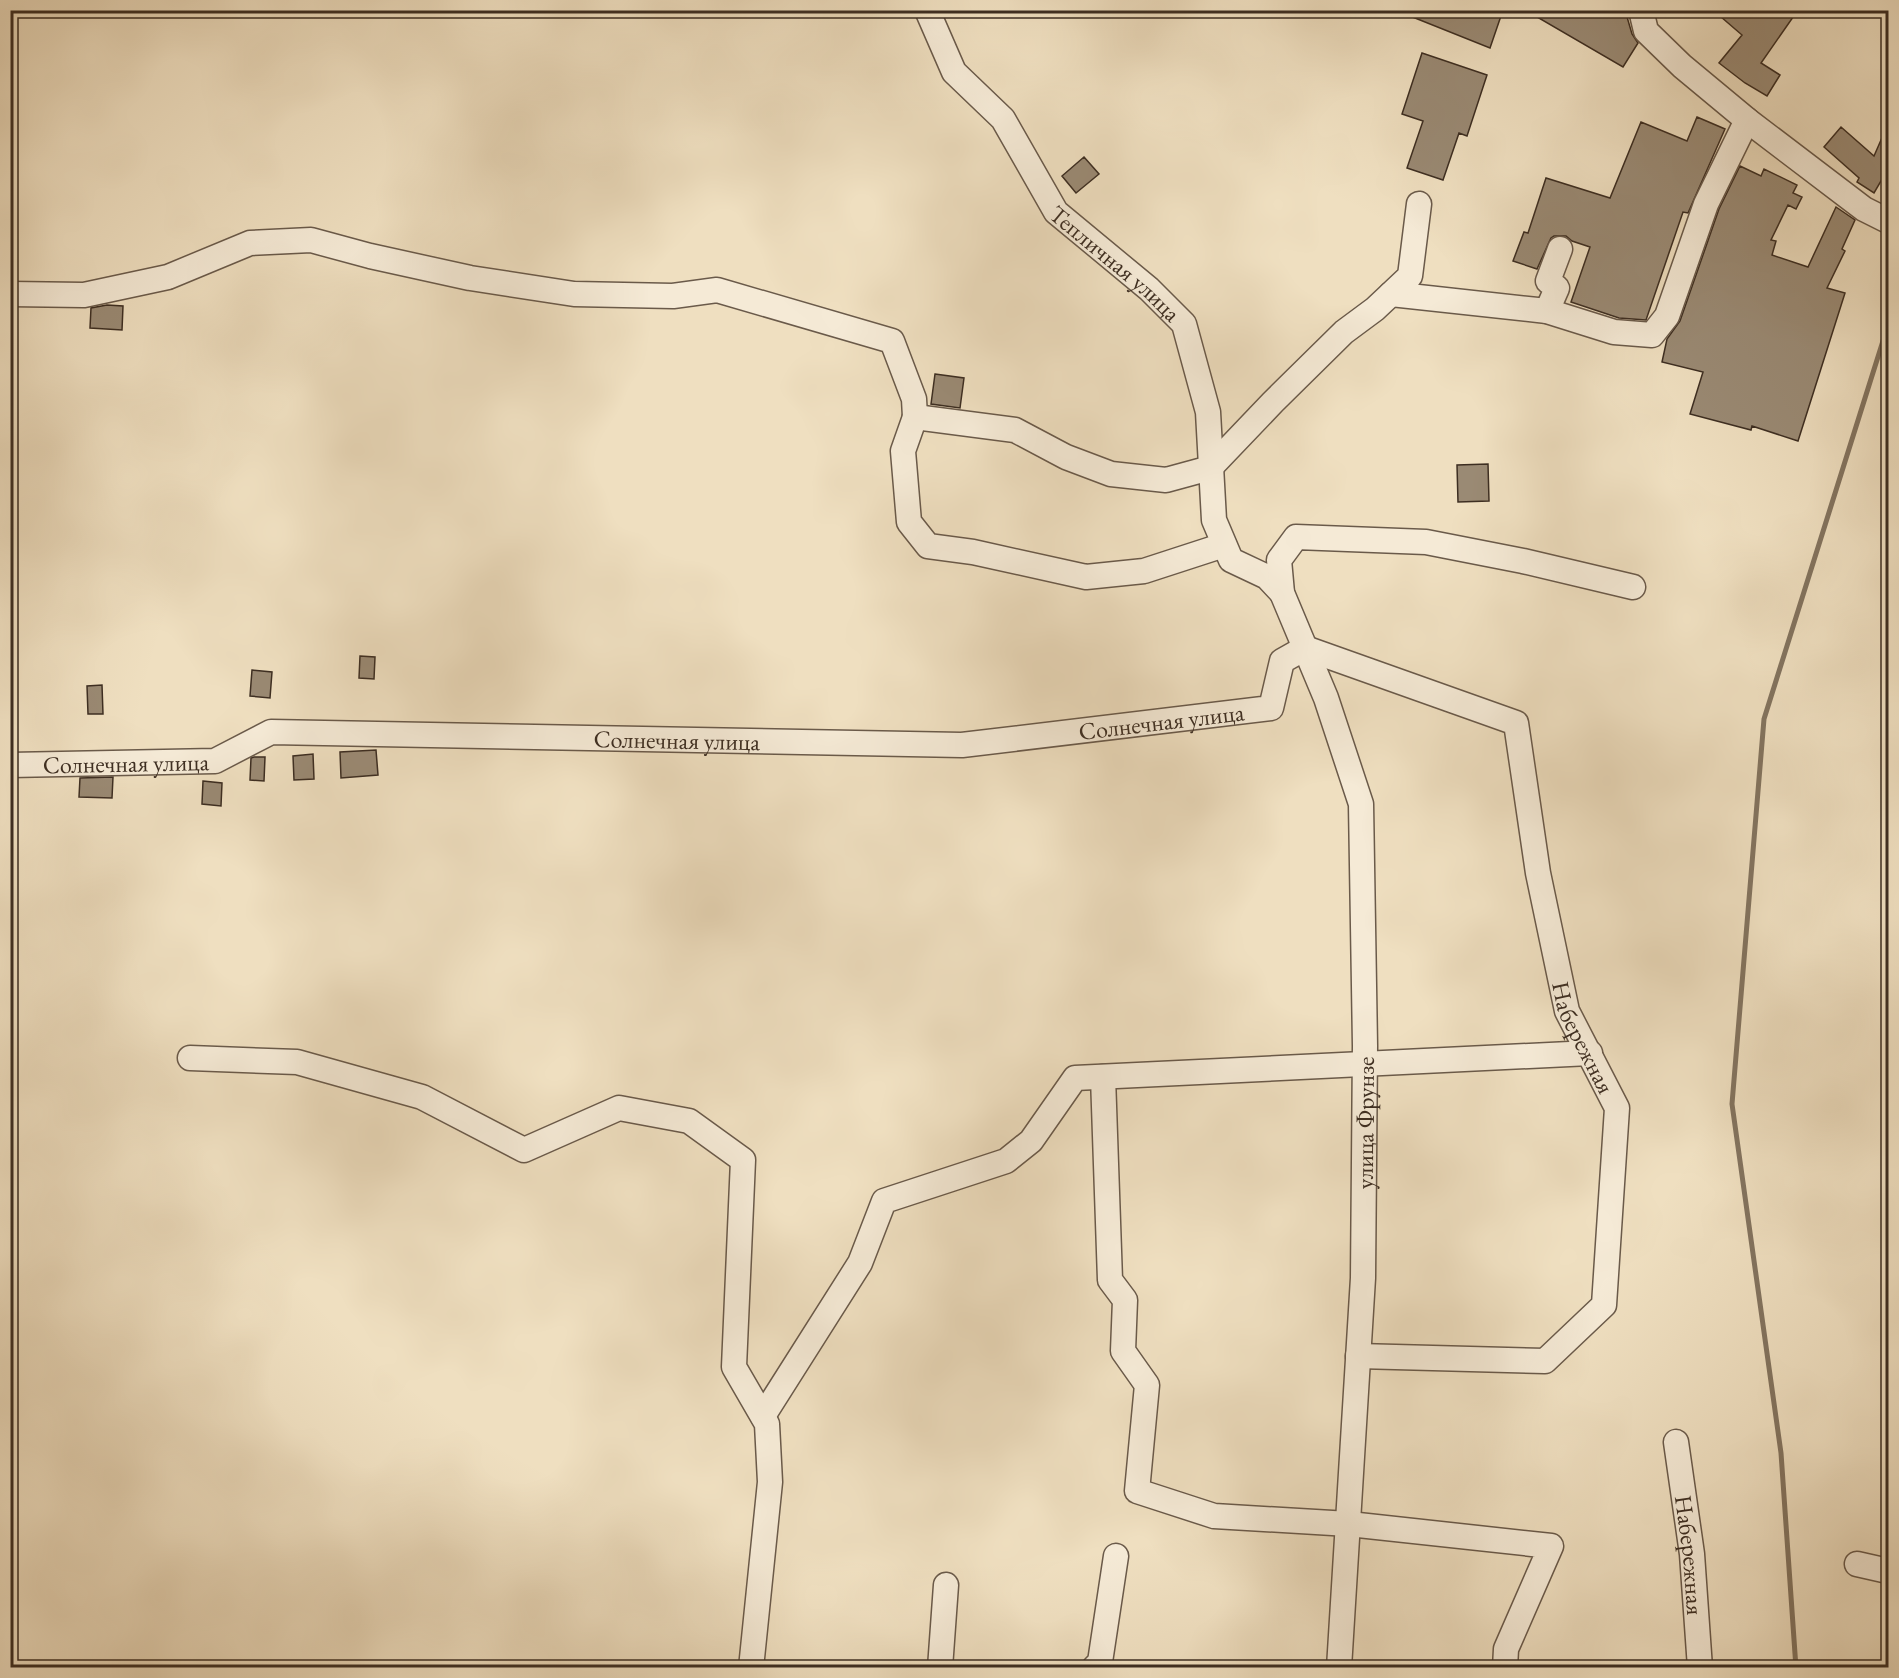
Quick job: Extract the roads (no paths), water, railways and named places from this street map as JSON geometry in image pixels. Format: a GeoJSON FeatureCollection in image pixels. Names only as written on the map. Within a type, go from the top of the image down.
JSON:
{"type":"FeatureCollection","features":[{"type":"Feature","properties":{"kind":"street","name":"Тепличная улица"},"geometry":{"type":"LineString","coordinates":[[927,10],[954,72],[1003,119],[1056,212],[1149,289],[1184,324],[1208,412],[1214,520],[1231,560],[1267,577],[1282,593]]}},
{"type":"Feature","properties":{"kind":"street"},"geometry":{"type":"LineString","coordinates":[[1641,10],[1646,31],[1682,66],[1747,120],[1864,209],[1888,221]]}},
{"type":"Feature","properties":{"kind":"street"},"geometry":{"type":"LineString","coordinates":[[1391,294],[1547,311],[1614,332],[1652,335],[1667,316],[1706,204],[1747,120]]}},
{"type":"Feature","properties":{"kind":"street"},"geometry":{"type":"LineString","coordinates":[[915,417],[1015,430],[1066,457],[1111,474],[1166,480],[1210,468],[1337,339],[1410,276],[1419,204]]}},
{"type":"Feature","properties":{"kind":"street"},"geometry":{"type":"LineString","coordinates":[[10,294],[84,295],[168,277],[250,243],[311,240],[370,256],[470,278],[574,294],[672,296],[717,290],[892,341],[914,399],[915,417],[903,451],[909,522],[928,546],[973,552],[1086,577],[1144,571],[1224,545]]}},
{"type":"Feature","properties":{"kind":"street"},"geometry":{"type":"LineString","coordinates":[[1547,311],[1557,288],[1548,281],[1560,249]]}},
{"type":"Feature","properties":{"kind":"street"},"geometry":{"type":"LineString","coordinates":[[1282,593],[1279,560],[1296,537],[1426,542],[1523,561],[1633,587]]}},
{"type":"Feature","properties":{"kind":"street","name":"улица Фрунзе"},"geometry":{"type":"LineString","coordinates":[[1282,593],[1326,698],[1361,804],[1364,1064],[1363,1278],[1339,1668]]}},
{"type":"Feature","properties":{"kind":"street","name":"Солнечная улица"},"geometry":{"type":"LineString","coordinates":[[10,765],[215,761],[270,732],[962,745],[1271,708],[1282,661],[1305,648]]}},
{"type":"Feature","properties":{"kind":"street","name":"Набережная"},"geometry":{"type":"LineString","coordinates":[[1305,648],[1516,723],[1538,873],[1567,1011],[1617,1108],[1604,1305],[1545,1361],[1358,1356]]}},
{"type":"Feature","properties":{"kind":"street"},"geometry":{"type":"LineString","coordinates":[[762,1416],[860,1263],[884,1201],[1006,1161],[1031,1141],[1075,1078],[1590,1053]]}},
{"type":"Feature","properties":{"kind":"street"},"geometry":{"type":"LineString","coordinates":[[190,1058],[297,1062],[422,1096],[524,1150],[619,1108],[689,1121],[743,1160],[734,1367],[768,1424],[771,1482],[751,1668]]}},
{"type":"Feature","properties":{"kind":"street"},"geometry":{"type":"LineString","coordinates":[[1103,1077],[1110,1280],[1125,1300],[1123,1352],[1147,1385],[1137,1491],[1214,1516],[1349,1524],[1551,1546],[1506,1649],[1505,1668]]}},
{"type":"Feature","properties":{"kind":"street","name":"Набережная"},"geometry":{"type":"LineString","coordinates":[[1676,1442],[1692,1554],[1700,1668]]}},
{"type":"Feature","properties":{"kind":"street"},"geometry":{"type":"LineString","coordinates":[[1094,1668],[1100,1662],[1116,1556]]}},
{"type":"Feature","properties":{"kind":"street"},"geometry":{"type":"LineString","coordinates":[[1857,1564],[1888,1571]]}},
{"type":"Feature","properties":{"kind":"street"},"geometry":{"type":"LineString","coordinates":[[940,1668],[946,1585]]}},
{"type":"Feature","properties":{"kind":"waterway"},"geometry":{"type":"LineString","coordinates":[[1796,1668],[1781,1453],[1732,1104],[1764,719],[1888,325]]}}]}
